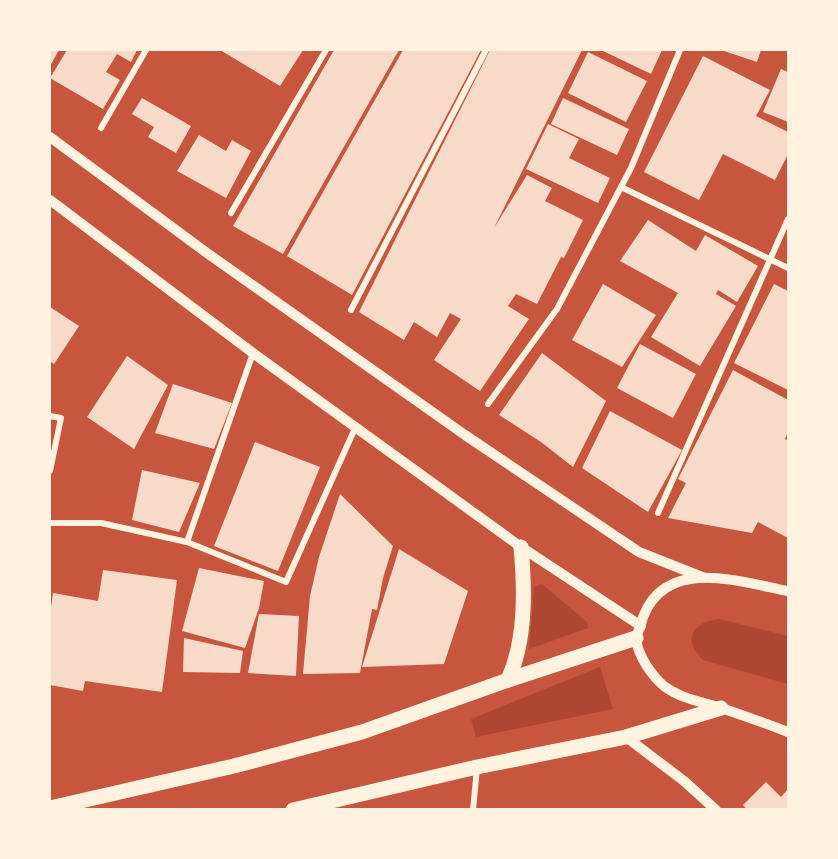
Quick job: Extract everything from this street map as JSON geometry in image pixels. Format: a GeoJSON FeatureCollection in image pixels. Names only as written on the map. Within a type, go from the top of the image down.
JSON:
{"type":"FeatureCollection","features":[{"type":"Feature","properties":{"kind":"main road"},"geometry":{"type":"LineString","coordinates":[[508,680],[519,639],[522,611],[524,578],[521,547]]}},
{"type":"Feature","properties":{"kind":"main road"},"geometry":{"type":"LineString","coordinates":[[50,808],[234,766],[362,732],[638,632]]}},
{"type":"Feature","properties":{"kind":"main road"},"geometry":{"type":"LineString","coordinates":[[293,810],[477,767],[626,737],[721,708]]}},
{"type":"Feature","properties":{"kind":"street"},"geometry":{"type":"LineString","coordinates":[[101,128],[146,50]]}},
{"type":"Feature","properties":{"kind":"street"},"geometry":{"type":"LineString","coordinates":[[231,213],[326,50]]}},
{"type":"Feature","properties":{"kind":"street"},"geometry":{"type":"LineString","coordinates":[[351,310],[486,50]]}},
{"type":"Feature","properties":{"kind":"street"},"geometry":{"type":"LineString","coordinates":[[488,404],[557,309],[621,187],[680,50]]}},
{"type":"Feature","properties":{"kind":"street"},"geometry":{"type":"LineString","coordinates":[[50,137],[207,253],[484,448],[639,552],[702,577]]}},
{"type":"Feature","properties":{"kind":"street"},"geometry":{"type":"LineString","coordinates":[[621,187],[789,268]]}},
{"type":"Feature","properties":{"kind":"street"},"geometry":{"type":"LineString","coordinates":[[50,200],[253,352],[638,632]]}},
{"type":"Feature","properties":{"kind":"street"},"geometry":{"type":"LineString","coordinates":[[658,513],[789,219]]}},
{"type":"Feature","properties":{"kind":"street"},"geometry":{"type":"LineString","coordinates":[[187,542],[253,352]]}},
{"type":"Feature","properties":{"kind":"street"},"geometry":{"type":"LineString","coordinates":[[50,416],[61,418],[50,471]]}},
{"type":"Feature","properties":{"kind":"street"},"geometry":{"type":"LineString","coordinates":[[50,523],[101,523],[187,542],[286,582],[356,426]]}},
{"type":"Feature","properties":{"kind":"street"},"geometry":{"type":"LineString","coordinates":[[789,591],[739,581],[702,577],[684,579],[661,590],[646,609],[638,632],[641,654],[655,676],[675,694],[789,732]]}},
{"type":"Feature","properties":{"kind":"street"},"geometry":{"type":"LineString","coordinates":[[626,737],[684,781],[716,810]]}},
{"type":"Feature","properties":{"kind":"street"},"geometry":{"type":"LineString","coordinates":[[473,810],[477,767]]}},
{"type":"Feature","properties":{"kind":"shaded area"},"geometry":{"type":"Polygon","coordinates":[[[542,584],[587,622],[588,628],[529,649],[534,587],[542,584]]]}},
{"type":"Feature","properties":{"kind":"shaded area"},"geometry":{"type":"Polygon","coordinates":[[[719,619],[788,636],[788,684],[703,660],[693,646],[693,633],[702,624],[719,619]]]}},
{"type":"Feature","properties":{"kind":"shaded area"},"geometry":{"type":"Polygon","coordinates":[[[600,667],[613,709],[476,737],[471,719],[600,667]]]}},
{"type":"Feature","properties":{"kind":"building"},"geometry":{"type":"Polygon","coordinates":[[[50,50],[59,50],[50,66],[50,50]]]}},
{"type":"Feature","properties":{"kind":"building"},"geometry":{"type":"Polygon","coordinates":[[[67,50],[137,50],[131,62],[117,54],[106,72],[120,80],[103,109],[50,78],[67,50]]]}},
{"type":"Feature","properties":{"kind":"building"},"geometry":{"type":"Polygon","coordinates":[[[220,50],[303,50],[280,86],[220,50]]]}},
{"type":"Feature","properties":{"kind":"building"},"geometry":{"type":"Polygon","coordinates":[[[334,50],[399,50],[283,254],[233,226],[334,50]]]}},
{"type":"Feature","properties":{"kind":"building"},"geometry":{"type":"Polygon","coordinates":[[[403,50],[481,50],[352,295],[287,256],[403,50]]]}},
{"type":"Feature","properties":{"kind":"building"},"geometry":{"type":"Polygon","coordinates":[[[490,50],[582,50],[494,228],[527,175],[552,188],[545,201],[583,220],[537,304],[516,294],[508,306],[529,319],[480,391],[434,360],[461,319],[450,313],[437,337],[414,322],[404,340],[359,312],[490,50]]]}},
{"type":"Feature","properties":{"kind":"building"},"geometry":{"type":"Polygon","coordinates":[[[601,50],[662,50],[651,74],[601,50]]]}},
{"type":"Feature","properties":{"kind":"building"},"geometry":{"type":"Polygon","coordinates":[[[721,50],[761,50],[757,62],[721,50]]]}},
{"type":"Feature","properties":{"kind":"building"},"geometry":{"type":"Polygon","coordinates":[[[588,52],[647,81],[626,122],[568,93],[588,52]]]}},
{"type":"Feature","properties":{"kind":"building"},"geometry":{"type":"Polygon","coordinates":[[[703,56],[770,90],[756,116],[788,132],[788,154],[775,180],[723,154],[699,200],[644,172],[703,56]]]}},
{"type":"Feature","properties":{"kind":"building"},"geometry":{"type":"Polygon","coordinates":[[[781,69],[788,72],[788,122],[763,112],[781,69]]]}},
{"type":"Feature","properties":{"kind":"building"},"geometry":{"type":"Polygon","coordinates":[[[142,98],[191,126],[176,153],[148,137],[154,127],[132,114],[142,98]]]}},
{"type":"Feature","properties":{"kind":"building"},"geometry":{"type":"Polygon","coordinates":[[[563,98],[629,129],[617,155],[551,124],[563,98]]]}},
{"type":"Feature","properties":{"kind":"building"},"geometry":{"type":"Polygon","coordinates":[[[548,124],[579,139],[569,158],[610,178],[598,203],[526,169],[548,124]]]}},
{"type":"Feature","properties":{"kind":"building"},"geometry":{"type":"Polygon","coordinates":[[[199,135],[226,151],[232,140],[251,151],[226,198],[177,171],[199,135]]]}},
{"type":"Feature","properties":{"kind":"building"},"geometry":{"type":"Polygon","coordinates":[[[648,220],[696,251],[705,235],[758,266],[737,302],[718,290],[716,294],[736,306],[700,366],[651,337],[678,293],[620,261],[648,220]]]}},
{"type":"Feature","properties":{"kind":"building"},"geometry":{"type":"Polygon","coordinates":[[[603,284],[656,315],[622,367],[572,340],[603,284]]]}},
{"type":"Feature","properties":{"kind":"building"},"geometry":{"type":"Polygon","coordinates":[[[774,284],[788,291],[788,390],[734,363],[774,284]]]}},
{"type":"Feature","properties":{"kind":"building"},"geometry":{"type":"Polygon","coordinates":[[[50,307],[79,326],[54,364],[50,361],[50,307]]]}},
{"type":"Feature","properties":{"kind":"building"},"geometry":{"type":"Polygon","coordinates":[[[640,344],[696,374],[673,418],[617,388],[640,344]]]}},
{"type":"Feature","properties":{"kind":"building"},"geometry":{"type":"Polygon","coordinates":[[[542,353],[606,401],[573,467],[541,442],[499,415],[542,353]]]}},
{"type":"Feature","properties":{"kind":"building"},"geometry":{"type":"Polygon","coordinates":[[[127,356],[168,385],[134,449],[87,417],[127,356]]]}},
{"type":"Feature","properties":{"kind":"building"},"geometry":{"type":"Polygon","coordinates":[[[733,370],[788,400],[788,432],[785,439],[788,441],[788,538],[758,522],[752,533],[668,518],[686,483],[678,479],[733,370]]]}},
{"type":"Feature","properties":{"kind":"building"},"geometry":{"type":"Polygon","coordinates":[[[173,384],[232,403],[214,449],[155,433],[173,384]]]}},
{"type":"Feature","properties":{"kind":"building"},"geometry":{"type":"Polygon","coordinates":[[[610,411],[682,450],[648,512],[582,468],[610,411]]]}},
{"type":"Feature","properties":{"kind":"building"},"geometry":{"type":"Polygon","coordinates":[[[255,442],[320,467],[278,571],[214,546],[255,442]]]}},
{"type":"Feature","properties":{"kind":"building"},"geometry":{"type":"Polygon","coordinates":[[[142,470],[200,483],[179,532],[132,520],[142,470]]]}},
{"type":"Feature","properties":{"kind":"building"},"geometry":{"type":"Polygon","coordinates":[[[340,494],[393,546],[383,578],[377,610],[372,609],[360,673],[303,674],[310,596],[319,557],[340,494]]]}},
{"type":"Feature","properties":{"kind":"building"},"geometry":{"type":"Polygon","coordinates":[[[399,549],[468,591],[444,664],[362,667],[399,549]]]}},
{"type":"Feature","properties":{"kind":"building"},"geometry":{"type":"Polygon","coordinates":[[[199,568],[264,581],[259,608],[245,648],[182,631],[199,568]]]}},
{"type":"Feature","properties":{"kind":"building"},"geometry":{"type":"Polygon","coordinates":[[[103,570],[177,580],[162,692],[85,681],[83,691],[50,685],[50,614],[53,593],[98,601],[103,570]]]}},
{"type":"Feature","properties":{"kind":"building"},"geometry":{"type":"Polygon","coordinates":[[[259,614],[299,616],[296,676],[248,673],[259,614]]]}},
{"type":"Feature","properties":{"kind":"building"},"geometry":{"type":"Polygon","coordinates":[[[184,638],[243,651],[240,673],[183,672],[184,638]]]}},
{"type":"Feature","properties":{"kind":"building"},"geometry":{"type":"Polygon","coordinates":[[[766,782],[781,797],[788,789],[788,810],[747,810],[743,805],[766,782]]]}}]}
